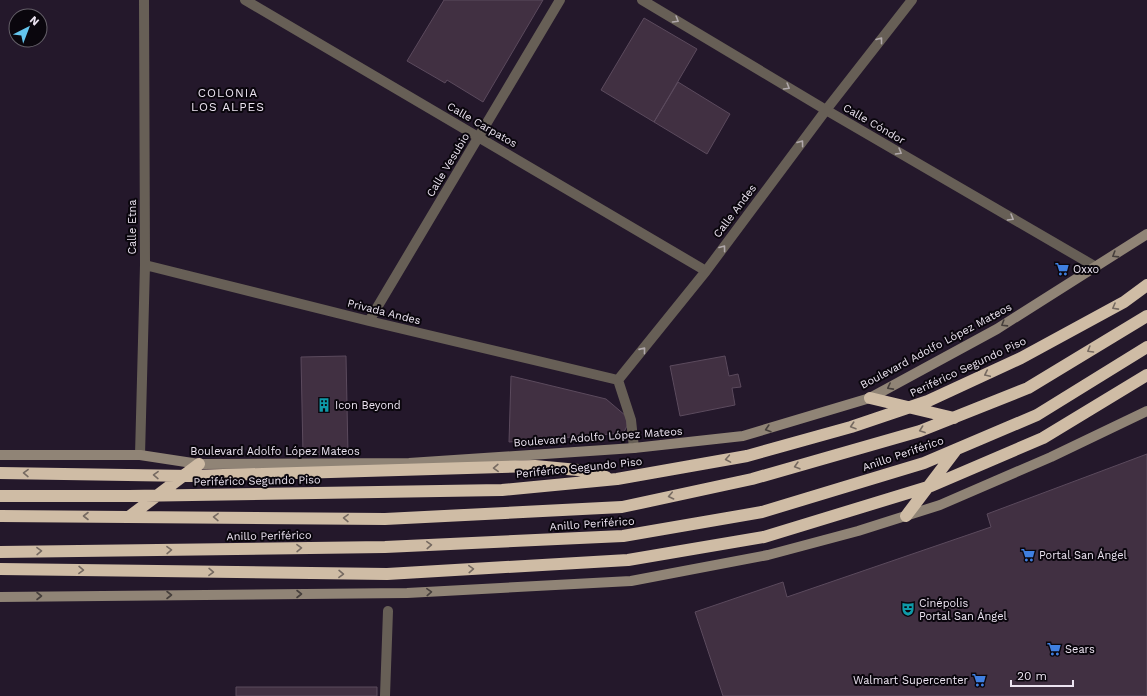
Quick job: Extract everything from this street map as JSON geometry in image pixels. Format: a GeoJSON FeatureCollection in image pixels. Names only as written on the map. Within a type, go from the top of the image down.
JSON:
{"type":"FeatureCollection","features":[{"type":"Feature","properties":{"kind":"highway","name":"Periférico Segundo Piso"},"geometry":{"type":"LineString","coordinates":[[0,496],[129,496],[502,490],[617,479],[747,456],[851,427],[928,401],[1021,358],[1124,302],[1147,285]]}},
{"type":"Feature","properties":{"kind":"highway","name":"Anillo Periférico"},"geometry":{"type":"LineString","coordinates":[[0,516],[385,519],[622,507],[752,479],[920,431],[1028,388],[1147,316]]}},
{"type":"Feature","properties":{"kind":"highway","name":"Anillo Periférico"},"geometry":{"type":"LineString","coordinates":[[0,552],[386,547],[623,536],[762,512],[924,463],[1037,415],[1147,347]]}},
{"type":"Feature","properties":{"kind":"highway"},"geometry":{"type":"LineString","coordinates":[[0,569],[387,574],[628,560],[764,537],[931,486],[1043,438],[1147,375]]}},
{"type":"Feature","properties":{"kind":"highway"},"geometry":{"type":"LineString","coordinates":[[870,398],[954,418]]}},
{"type":"Feature","properties":{"kind":"highway"},"geometry":{"type":"LineString","coordinates":[[906,516],[957,449]]}},
{"type":"Feature","properties":{"kind":"highway"},"geometry":{"type":"LineString","coordinates":[[130,516],[199,464]]}},
{"type":"Feature","properties":{"kind":"highway"},"geometry":{"type":"LineString","coordinates":[[0,473],[191,476],[535,466],[578,470],[617,479]]}},
{"type":"Feature","properties":{"kind":"main road","name":"Boulevard Adolfo López Mateos"},"geometry":{"type":"LineString","coordinates":[[0,455],[140,455],[199,464],[409,463],[634,448],[743,436],[870,398],[996,329],[1146,235]]}},
{"type":"Feature","properties":{"kind":"main road"},"geometry":{"type":"LineString","coordinates":[[0,597],[408,593],[631,581],[768,555],[858,531],[940,505],[1051,457],[1147,411]]}},
{"type":"Feature","properties":{"kind":"street","name":"Calle Etna"},"geometry":{"type":"LineString","coordinates":[[140,455],[145,265],[144,0]]}},
{"type":"Feature","properties":{"kind":"street","name":"Calle Carpatos"},"geometry":{"type":"LineString","coordinates":[[245,0],[706,271]]}},
{"type":"Feature","properties":{"kind":"street","name":"Calle Vesubio"},"geometry":{"type":"LineString","coordinates":[[369,321],[560,0]]}},
{"type":"Feature","properties":{"kind":"street","name":"Calle Cóndor"},"geometry":{"type":"LineString","coordinates":[[642,0],[826,110],[1096,267]]}},
{"type":"Feature","properties":{"kind":"street","name":"Calle Andes"},"geometry":{"type":"LineString","coordinates":[[618,380],[706,271],[826,110],[912,0]]}},
{"type":"Feature","properties":{"kind":"street","name":"Privada Andes"},"geometry":{"type":"LineString","coordinates":[[145,265],[369,321],[618,380]]}},
{"type":"Feature","properties":{"kind":"street"},"geometry":{"type":"LineString","coordinates":[[618,380],[631,420],[634,448]]}},
{"type":"Feature","properties":{"kind":"street"},"geometry":{"type":"LineString","coordinates":[[386,696],[388,611]]}},
{"type":"Feature","properties":{"kind":"building"},"geometry":{"type":"Polygon","coordinates":[[[444,0],[543,0],[483,102],[447,80],[445,83],[407,61],[444,0]]]}},
{"type":"Feature","properties":{"kind":"building"},"geometry":{"type":"Polygon","coordinates":[[[644,18],[697,49],[654,122],[601,90],[644,18]]]}},
{"type":"Feature","properties":{"kind":"building"},"geometry":{"type":"Polygon","coordinates":[[[678,82],[730,114],[707,154],[654,122],[678,82]]]}},
{"type":"Feature","properties":{"kind":"building","name":"Icon Beyond"},"geometry":{"type":"Polygon","coordinates":[[[346,356],[348,454],[303,455],[301,357],[346,356]]]}},
{"type":"Feature","properties":{"kind":"building"},"geometry":{"type":"Polygon","coordinates":[[[725,356],[729,376],[738,374],[741,387],[732,388],[735,405],[680,416],[670,366],[725,356]]]}},
{"type":"Feature","properties":{"kind":"building"},"geometry":{"type":"Polygon","coordinates":[[[511,376],[606,399],[626,416],[627,426],[623,433],[509,442],[511,376]]]}},
{"type":"Feature","properties":{"kind":"building","name":"Portal San Ángel"},"geometry":{"type":"Polygon","coordinates":[[[1147,454],[1147,696],[723,696],[695,612],[783,582],[787,597],[991,527],[987,514],[1147,454]]]}},
{"type":"Feature","properties":{"kind":"building"},"geometry":{"type":"Polygon","coordinates":[[[236,687],[377,687],[377,696],[236,696],[236,687]]]}},
{"type":"Feature","properties":{"kind":"place","name":"Oxxo"},"geometry":{"type":"Point","coordinates":[1062,269]}},
{"type":"Feature","properties":{"kind":"place","name":"Icon Beyond"},"geometry":{"type":"Point","coordinates":[324,405]}},
{"type":"Feature","properties":{"kind":"place","name":"Portal San Ángel"},"geometry":{"type":"Point","coordinates":[1028,555]}},
{"type":"Feature","properties":{"kind":"place","name":"Cinépolis Portal San Ángel"},"geometry":{"type":"Point","coordinates":[908,609]}},
{"type":"Feature","properties":{"kind":"place","name":"Sears"},"geometry":{"type":"Point","coordinates":[1054,649]}},
{"type":"Feature","properties":{"kind":"place","name":"Walmart Supercenter"},"geometry":{"type":"Point","coordinates":[979,680]}},
{"type":"Feature","properties":{"kind":"district","name":"COLONIA LOS ALPES"},"geometry":{"type":"Point","coordinates":[228,100]}}]}
